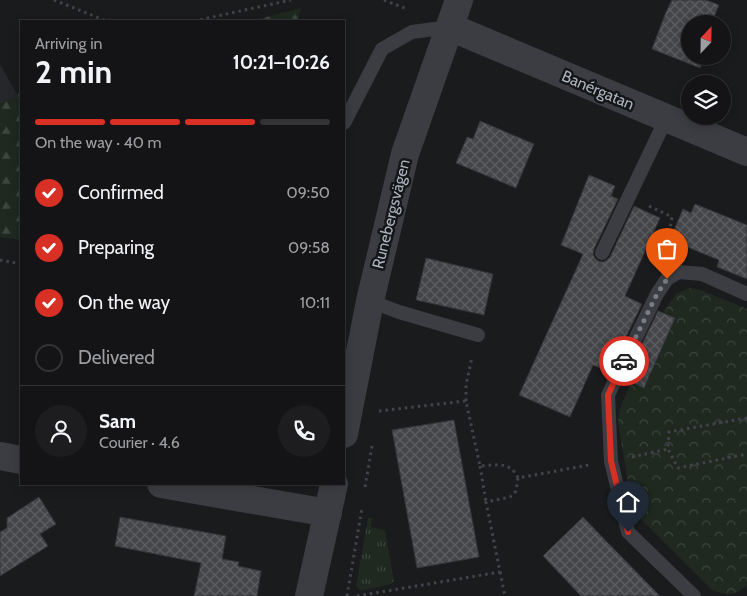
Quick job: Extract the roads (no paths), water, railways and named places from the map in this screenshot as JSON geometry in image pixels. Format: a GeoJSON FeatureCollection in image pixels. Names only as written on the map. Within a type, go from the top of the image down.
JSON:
{"type":"FeatureCollection","features":[{"type":"Feature","properties":{"kind":"street","name":"Runebergsvägen"},"geometry":{"type":"LineString","coordinates":[[345,429],[370,301],[405,154],[459,0]]}},
{"type":"Feature","properties":{"kind":"street","name":"Banérgatan"},"geometry":{"type":"LineString","coordinates":[[450,27],[747,152]]}},
{"type":"Feature","properties":{"kind":"street"},"geometry":{"type":"LineString","coordinates":[[0,456],[20,460]]}},
{"type":"Feature","properties":{"kind":"street"},"geometry":{"type":"LineString","coordinates":[[167,485],[328,513]]}},
{"type":"Feature","properties":{"kind":"street"},"geometry":{"type":"LineString","coordinates":[[308,596],[334,485]]}},
{"type":"Feature","properties":{"kind":"lane"},"geometry":{"type":"LineString","coordinates":[[345,121],[382,50],[412,32],[450,27]]}},
{"type":"Feature","properties":{"kind":"lane"},"geometry":{"type":"LineString","coordinates":[[602,253],[666,119]]}},
{"type":"Feature","properties":{"kind":"lane"},"geometry":{"type":"LineString","coordinates":[[694,596],[628,532],[611,461],[608,395],[657,294],[667,279],[679,272],[702,274],[747,294]]}},
{"type":"Feature","properties":{"kind":"lane"},"geometry":{"type":"LineString","coordinates":[[370,301],[399,312],[478,335]]}}]}
